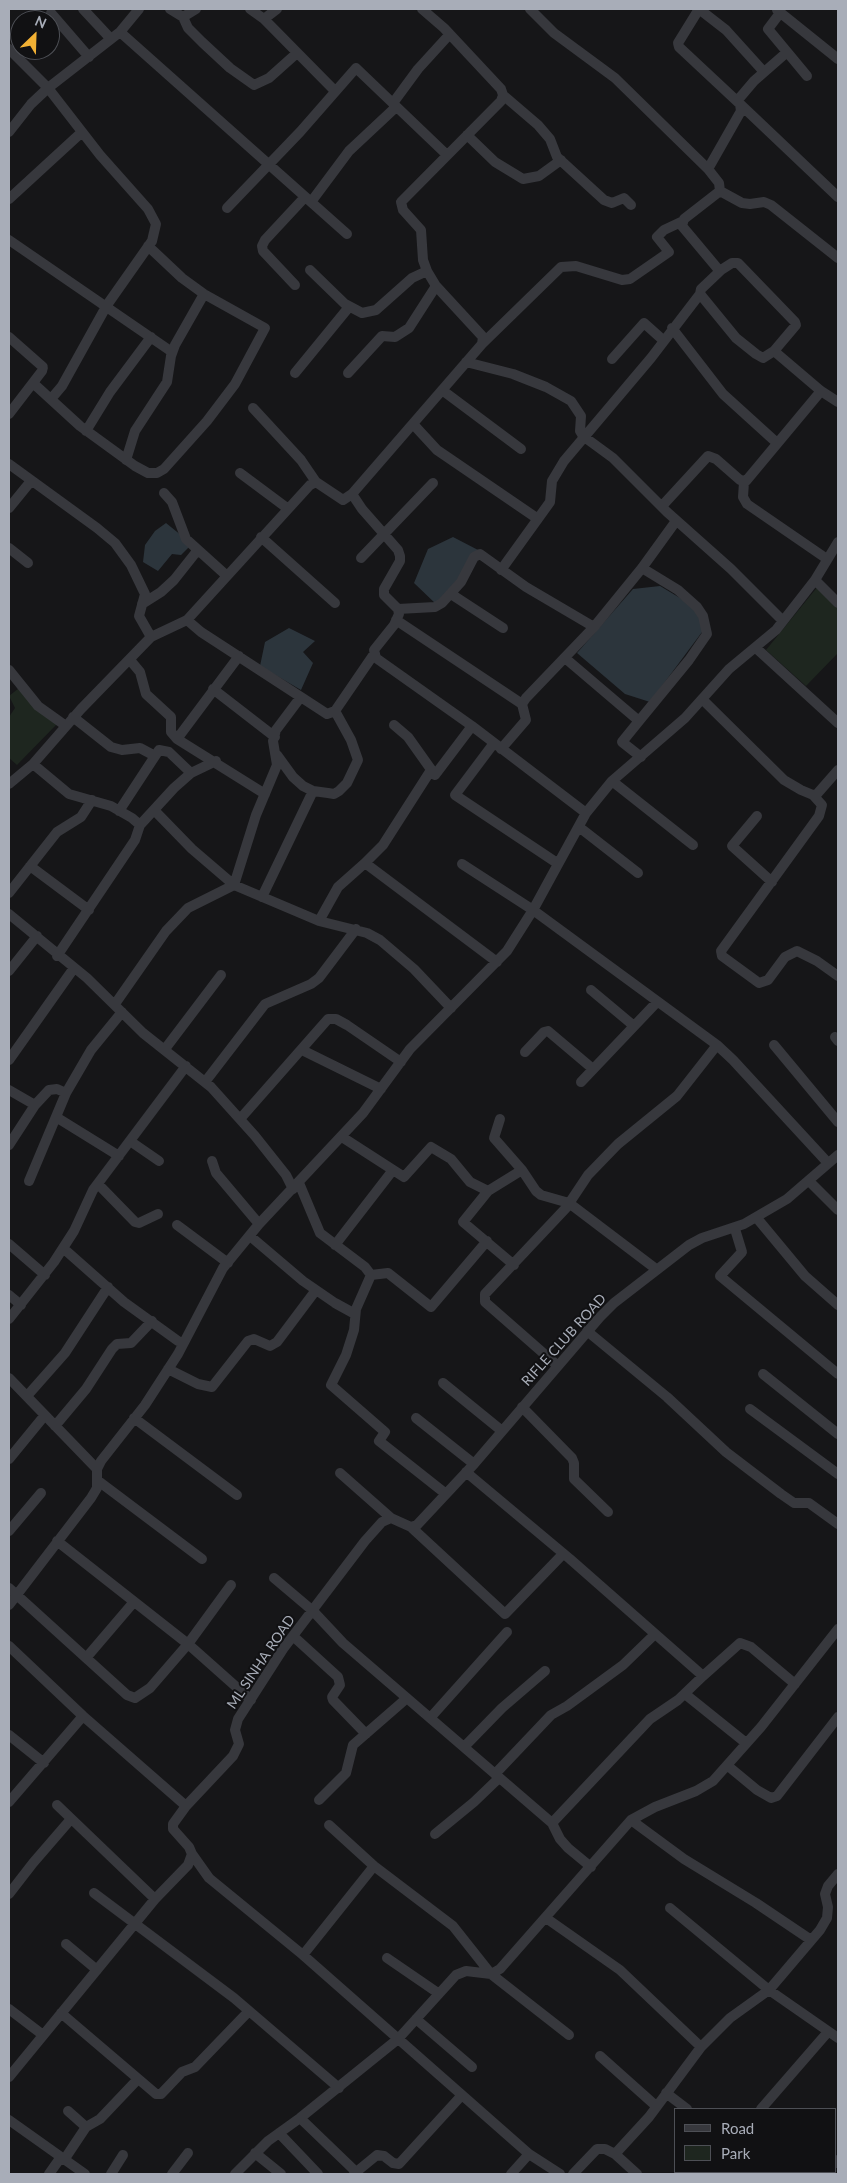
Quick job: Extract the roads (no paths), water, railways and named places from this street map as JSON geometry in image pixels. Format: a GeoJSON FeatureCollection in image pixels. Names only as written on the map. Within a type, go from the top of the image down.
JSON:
{"type":"FeatureCollection","features":[{"type":"Feature","properties":{"kind":"street"},"geometry":{"type":"LineString","coordinates":[[83,9],[268,164],[347,234]]}},
{"type":"Feature","properties":{"kind":"street"},"geometry":{"type":"LineString","coordinates":[[9,132],[31,104],[48,88],[116,36],[139,9]]}},
{"type":"Feature","properties":{"kind":"street"},"geometry":{"type":"LineString","coordinates":[[170,9],[183,17],[188,28],[230,68],[254,85],[269,78],[297,53]]}},
{"type":"Feature","properties":{"kind":"street"},"geometry":{"type":"LineString","coordinates":[[183,17],[196,9]]}},
{"type":"Feature","properties":{"kind":"street"},"geometry":{"type":"LineString","coordinates":[[252,9],[335,91]]}},
{"type":"Feature","properties":{"kind":"street"},"geometry":{"type":"LineString","coordinates":[[264,19],[277,9]]}},
{"type":"Feature","properties":{"kind":"street"},"geometry":{"type":"LineString","coordinates":[[422,9],[450,35],[501,89],[503,95],[546,134],[561,160],[604,200],[612,203],[624,198],[631,205]]}},
{"type":"Feature","properties":{"kind":"street"},"geometry":{"type":"LineString","coordinates":[[530,9],[554,33],[616,78],[708,168],[719,183],[720,191]]}},
{"type":"Feature","properties":{"kind":"street"},"geometry":{"type":"LineString","coordinates":[[764,72],[726,30],[699,9],[678,43],[679,48],[838,197]]}},
{"type":"Feature","properties":{"kind":"street"},"geometry":{"type":"LineString","coordinates":[[807,76],[768,29],[778,11],[838,59]]}},
{"type":"Feature","properties":{"kind":"street"},"geometry":{"type":"LineString","coordinates":[[60,23],[89,57]]}},
{"type":"Feature","properties":{"kind":"street"},"geometry":{"type":"LineString","coordinates":[[295,285],[264,252],[262,246],[265,240],[308,200],[349,151],[395,105],[418,69],[450,35]]}},
{"type":"Feature","properties":{"kind":"street"},"geometry":{"type":"LineString","coordinates":[[9,49],[48,88],[82,132],[148,208],[156,224],[155,233],[148,246],[107,306],[62,386],[51,399]]}},
{"type":"Feature","properties":{"kind":"street"},"geometry":{"type":"LineString","coordinates":[[738,103],[764,72],[786,53]]}},
{"type":"Feature","properties":{"kind":"street"},"geometry":{"type":"LineString","coordinates":[[228,208],[300,132],[356,68],[447,155]]}},
{"type":"Feature","properties":{"kind":"street"},"geometry":{"type":"LineString","coordinates":[[482,344],[483,337],[436,286],[427,271],[421,250],[421,230],[403,210],[401,202],[501,101],[503,95]]}},
{"type":"Feature","properties":{"kind":"street"},"geometry":{"type":"LineString","coordinates":[[708,168],[740,114],[738,103]]}},
{"type":"Feature","properties":{"kind":"street"},"geometry":{"type":"LineString","coordinates":[[9,199],[82,132]]}},
{"type":"Feature","properties":{"kind":"street"},"geometry":{"type":"LineString","coordinates":[[467,135],[495,162],[523,179],[539,176],[561,160]]}},
{"type":"Feature","properties":{"kind":"street"},"geometry":{"type":"LineString","coordinates":[[253,408],[301,460],[316,482],[343,500],[352,494],[482,344],[562,267],[576,266],[622,280],[630,279],[670,252],[657,237],[664,230],[681,222],[720,191]]}},
{"type":"Feature","properties":{"kind":"street"},"geometry":{"type":"LineString","coordinates":[[720,191],[742,203],[764,202],[771,205],[838,258]]}},
{"type":"Feature","properties":{"kind":"street"},"geometry":{"type":"LineString","coordinates":[[681,222],[692,239],[721,270]]}},
{"type":"Feature","properties":{"kind":"street"},"geometry":{"type":"LineString","coordinates":[[9,240],[172,352]]}},
{"type":"Feature","properties":{"kind":"street"},"geometry":{"type":"LineString","coordinates":[[33,383],[86,431],[126,460],[148,473],[156,474],[164,469],[235,384],[266,328],[204,294],[182,278],[148,246]]}},
{"type":"Feature","properties":{"kind":"street"},"geometry":{"type":"LineString","coordinates":[[502,570],[552,496],[552,482],[564,461],[583,436],[628,385],[700,294],[701,289],[721,270],[732,263],[738,263],[796,325],[774,351],[763,358],[736,338],[700,294]]}},
{"type":"Feature","properties":{"kind":"street"},"geometry":{"type":"LineString","coordinates":[[310,270],[348,307],[362,313],[376,310],[412,278],[427,271]]}},
{"type":"Feature","properties":{"kind":"street"},"geometry":{"type":"LineString","coordinates":[[348,373],[382,336],[395,337],[409,328],[436,286]]}},
{"type":"Feature","properties":{"kind":"street"},"geometry":{"type":"LineString","coordinates":[[126,460],[135,431],[167,382],[172,352],[204,294]]}},
{"type":"Feature","properties":{"kind":"street"},"geometry":{"type":"LineString","coordinates":[[295,372],[348,307]]}},
{"type":"Feature","properties":{"kind":"street"},"geometry":{"type":"LineString","coordinates":[[612,359],[644,323],[663,340]]}},
{"type":"Feature","properties":{"kind":"street"},"geometry":{"type":"LineString","coordinates":[[672,328],[723,394],[777,443]]}},
{"type":"Feature","properties":{"kind":"street"},"geometry":{"type":"LineString","coordinates":[[9,337],[43,367],[9,414]]}},
{"type":"Feature","properties":{"kind":"street"},"geometry":{"type":"LineString","coordinates":[[86,431],[110,392],[151,337]]}},
{"type":"Feature","properties":{"kind":"street"},"geometry":{"type":"LineString","coordinates":[[774,351],[821,391],[838,402]]}},
{"type":"Feature","properties":{"kind":"street"},"geometry":{"type":"LineString","coordinates":[[466,362],[546,387],[570,401],[581,416],[580,431],[583,436],[613,458],[676,521],[731,569],[782,620]]}},
{"type":"Feature","properties":{"kind":"street"},"geometry":{"type":"LineString","coordinates":[[442,390],[521,449]]}},
{"type":"Feature","properties":{"kind":"street"},"geometry":{"type":"LineString","coordinates":[[821,391],[744,482],[743,497],[747,504],[828,559]]}},
{"type":"Feature","properties":{"kind":"street"},"geometry":{"type":"LineString","coordinates":[[413,424],[437,450],[538,519]]}},
{"type":"Feature","properties":{"kind":"street"},"geometry":{"type":"LineString","coordinates":[[662,506],[708,456],[716,458],[744,482]]}},
{"type":"Feature","properties":{"kind":"street"},"geometry":{"type":"LineString","coordinates":[[9,464],[115,543],[132,565],[145,594],[139,616],[151,638]]}},
{"type":"Feature","properties":{"kind":"street"},"geometry":{"type":"LineString","coordinates":[[240,473],[287,508]]}},
{"type":"Feature","properties":{"kind":"street"},"geometry":{"type":"LineString","coordinates":[[9,508],[31,481]]}},
{"type":"Feature","properties":{"kind":"street"},"geometry":{"type":"LineString","coordinates":[[9,784],[33,764],[73,717],[151,638],[187,620],[287,508],[316,482]]}},
{"type":"Feature","properties":{"kind":"street"},"geometry":{"type":"LineString","coordinates":[[361,558],[433,483]]}},
{"type":"Feature","properties":{"kind":"street"},"geometry":{"type":"LineString","coordinates":[[164,493],[172,502],[186,539],[197,551],[227,576]]}},
{"type":"Feature","properties":{"kind":"street"},"geometry":{"type":"LineString","coordinates":[[187,620],[324,713],[329,714],[335,711],[399,614],[398,609],[384,595],[384,589],[400,561],[400,556],[352,494]]}},
{"type":"Feature","properties":{"kind":"street"},"geometry":{"type":"LineString","coordinates":[[522,704],[531,691],[594,627],[642,568],[676,521]]}},
{"type":"Feature","properties":{"kind":"street"},"geometry":{"type":"LineString","coordinates":[[261,538],[334,603]]}},
{"type":"Feature","properties":{"kind":"street"},"geometry":{"type":"LineString","coordinates":[[9,1605],[13,1591],[92,1498],[97,1488],[97,1475],[112,1444],[134,1418],[168,1369],[228,1263],[259,1224],[342,1137],[381,1089],[410,1049],[507,951],[533,910],[586,813],[612,781],[685,718],[729,669],[776,630],[814,580],[838,542]]}},
{"type":"Feature","properties":{"kind":"street"},"geometry":{"type":"LineString","coordinates":[[9,548],[28,563]]}},
{"type":"Feature","properties":{"kind":"street"},"geometry":{"type":"LineString","coordinates":[[142,604],[161,592],[174,580],[197,551]]}},
{"type":"Feature","properties":{"kind":"street"},"geometry":{"type":"LineString","coordinates":[[398,609],[435,607],[452,594],[461,582],[476,554],[480,554],[502,570],[594,627]]}},
{"type":"Feature","properties":{"kind":"street"},"geometry":{"type":"LineString","coordinates":[[641,757],[622,742],[690,660],[707,634],[703,616],[697,607],[678,590],[642,568]]}},
{"type":"Feature","properties":{"kind":"street"},"geometry":{"type":"LineString","coordinates":[[814,580],[838,603]]}},
{"type":"Feature","properties":{"kind":"street"},"geometry":{"type":"LineString","coordinates":[[452,594],[503,628]]}},
{"type":"Feature","properties":{"kind":"street"},"geometry":{"type":"LineString","coordinates":[[396,620],[522,704],[526,720],[498,746],[455,795],[557,863]]}},
{"type":"Feature","properties":{"kind":"street"},"geometry":{"type":"LineString","coordinates":[[756,648],[838,723]]}},
{"type":"Feature","properties":{"kind":"street"},"geometry":{"type":"LineString","coordinates":[[374,654],[586,813]]}},
{"type":"Feature","properties":{"kind":"street"},"geometry":{"type":"LineString","coordinates":[[177,738],[239,656]]}},
{"type":"Feature","properties":{"kind":"street"},"geometry":{"type":"LineString","coordinates":[[565,658],[639,721]]}},
{"type":"Feature","properties":{"kind":"street"},"geometry":{"type":"LineString","coordinates":[[130,660],[140,672],[146,694],[171,717],[171,732],[177,738],[216,761],[265,794]]}},
{"type":"Feature","properties":{"kind":"street"},"geometry":{"type":"LineString","coordinates":[[9,670],[38,706],[66,726]]}},
{"type":"Feature","properties":{"kind":"street"},"geometry":{"type":"LineString","coordinates":[[213,690],[274,737]]}},
{"type":"Feature","properties":{"kind":"street"},"geometry":{"type":"LineString","coordinates":[[29,1180],[66,1093],[166,931],[188,908],[234,885],[265,794],[277,765],[274,737],[276,730],[300,698]]}},
{"type":"Feature","properties":{"kind":"street"},"geometry":{"type":"LineString","coordinates":[[702,699],[784,780],[812,795],[822,806],[819,816],[721,951],[722,956],[759,983],[768,980],[785,957],[797,951],[817,961],[838,976]]}},
{"type":"Feature","properties":{"kind":"street"},"geometry":{"type":"LineString","coordinates":[[276,755],[293,778],[313,791],[334,794],[339,791],[347,783],[358,760],[351,740],[335,711]]}},
{"type":"Feature","properties":{"kind":"street"},"geometry":{"type":"LineString","coordinates":[[73,717],[111,748],[122,750],[140,748],[155,756]]}},
{"type":"Feature","properties":{"kind":"street"},"geometry":{"type":"LineString","coordinates":[[394,725],[408,737],[435,775],[472,726]]}},
{"type":"Feature","properties":{"kind":"street"},"geometry":{"type":"LineString","coordinates":[[120,811],[159,750],[164,750],[191,773]]}},
{"type":"Feature","properties":{"kind":"street"},"geometry":{"type":"LineString","coordinates":[[57,956],[135,840],[140,825],[191,773],[216,761]]}},
{"type":"Feature","properties":{"kind":"street"},"geometry":{"type":"LineString","coordinates":[[33,764],[69,794],[92,800],[120,811],[140,825]]}},
{"type":"Feature","properties":{"kind":"street"},"geometry":{"type":"LineString","coordinates":[[319,921],[338,887],[383,845],[431,770]]}},
{"type":"Feature","properties":{"kind":"street"},"geometry":{"type":"LineString","coordinates":[[812,795],[817,794],[838,770]]}},
{"type":"Feature","properties":{"kind":"street"},"geometry":{"type":"LineString","coordinates":[[612,781],[693,845]]}},
{"type":"Feature","properties":{"kind":"street"},"geometry":{"type":"LineString","coordinates":[[262,897],[313,791]]}},
{"type":"Feature","properties":{"kind":"street"},"geometry":{"type":"LineString","coordinates":[[9,893],[57,832],[81,817],[92,800]]}},
{"type":"Feature","properties":{"kind":"street"},"geometry":{"type":"LineString","coordinates":[[154,810],[192,849],[234,885],[319,921],[356,929],[380,940],[414,969],[451,1008]]}},
{"type":"Feature","properties":{"kind":"street"},"geometry":{"type":"LineString","coordinates":[[757,816],[732,846],[772,882]]}},
{"type":"Feature","properties":{"kind":"street"},"geometry":{"type":"LineString","coordinates":[[579,827],[638,874]]}},
{"type":"Feature","properties":{"kind":"street"},"geometry":{"type":"LineString","coordinates":[[365,863],[497,962]]}},
{"type":"Feature","properties":{"kind":"street"},"geometry":{"type":"LineString","coordinates":[[462,864],[533,910],[717,1045],[828,1164]]}},
{"type":"Feature","properties":{"kind":"street"},"geometry":{"type":"LineString","coordinates":[[30,866],[89,910]]}},
{"type":"Feature","properties":{"kind":"street"},"geometry":{"type":"LineString","coordinates":[[9,914],[37,936],[57,956],[74,968],[143,1033],[205,1082],[240,1119],[296,1186],[320,1233],[365,1267],[371,1275]]}},
{"type":"Feature","properties":{"kind":"street"},"geometry":{"type":"LineString","coordinates":[[205,1082],[265,1004],[311,984],[319,978],[356,929]]}},
{"type":"Feature","properties":{"kind":"street"},"geometry":{"type":"LineString","coordinates":[[9,971],[37,936]]}},
{"type":"Feature","properties":{"kind":"street"},"geometry":{"type":"LineString","coordinates":[[9,1060],[74,968]]}},
{"type":"Feature","properties":{"kind":"street"},"geometry":{"type":"LineString","coordinates":[[165,1049],[221,975]]}},
{"type":"Feature","properties":{"kind":"street"},"geometry":{"type":"LineString","coordinates":[[591,990],[634,1026]]}},
{"type":"Feature","properties":{"kind":"street"},"geometry":{"type":"LineString","coordinates":[[581,1082],[657,1002]]}},
{"type":"Feature","properties":{"kind":"street"},"geometry":{"type":"LineString","coordinates":[[240,1119],[302,1050],[322,1023],[328,1019],[336,1019],[401,1062]]}},
{"type":"Feature","properties":{"kind":"street"},"geometry":{"type":"LineString","coordinates":[[525,1052],[539,1037],[548,1031],[594,1069]]}},
{"type":"Feature","properties":{"kind":"street"},"geometry":{"type":"LineString","coordinates":[[558,1366],[485,1302],[484,1294],[514,1265],[569,1203],[588,1175],[618,1144],[677,1096],[717,1045]]}},
{"type":"Feature","properties":{"kind":"street"},"geometry":{"type":"LineString","coordinates":[[774,1046],[838,1122]]}},
{"type":"Feature","properties":{"kind":"street"},"geometry":{"type":"LineString","coordinates":[[302,1050],[381,1089]]}},
{"type":"Feature","properties":{"kind":"street"},"geometry":{"type":"LineString","coordinates":[[9,1319],[45,1275],[63,1248],[98,1184],[186,1066]]}},
{"type":"Feature","properties":{"kind":"street"},"geometry":{"type":"LineString","coordinates":[[9,1145],[35,1105],[49,1090],[56,1089],[66,1093]]}},
{"type":"Feature","properties":{"kind":"street"},"geometry":{"type":"LineString","coordinates":[[9,1090],[35,1105]]}},
{"type":"Feature","properties":{"kind":"street"},"geometry":{"type":"LineString","coordinates":[[56,1117],[119,1156]]}},
{"type":"Feature","properties":{"kind":"street"},"geometry":{"type":"LineString","coordinates":[[500,1119],[494,1138],[522,1170],[532,1188],[541,1195],[569,1203],[656,1269]]}},
{"type":"Feature","properties":{"kind":"street"},"geometry":{"type":"LineString","coordinates":[[342,1137],[404,1177],[431,1146],[451,1159],[470,1182],[488,1191]]}},
{"type":"Feature","properties":{"kind":"street"},"geometry":{"type":"LineString","coordinates":[[130,1141],[159,1161]]}},
{"type":"Feature","properties":{"kind":"street","name":"RIFLE CLUB ROAD"},"geometry":{"type":"LineString","coordinates":[[411,1527],[417,1525],[474,1464],[614,1303],[656,1269],[702,1238],[734,1228],[787,1199],[838,1155]]}},
{"type":"Feature","properties":{"kind":"street"},"geometry":{"type":"LineString","coordinates":[[212,1161],[216,1173],[259,1224]]}},
{"type":"Feature","properties":{"kind":"street"},"geometry":{"type":"LineString","coordinates":[[335,1245],[394,1170]]}},
{"type":"Feature","properties":{"kind":"street"},"geometry":{"type":"LineString","coordinates":[[514,1265],[463,1222],[488,1191],[522,1170]]}},
{"type":"Feature","properties":{"kind":"street"},"geometry":{"type":"LineString","coordinates":[[809,1181],[838,1210]]}},
{"type":"Feature","properties":{"kind":"street"},"geometry":{"type":"LineString","coordinates":[[98,1184],[135,1222],[158,1214]]}},
{"type":"Feature","properties":{"kind":"street"},"geometry":{"type":"LineString","coordinates":[[756,1217],[805,1276],[838,1305]]}},
{"type":"Feature","properties":{"kind":"street"},"geometry":{"type":"LineString","coordinates":[[177,1225],[228,1263]]}},
{"type":"Feature","properties":{"kind":"street"},"geometry":{"type":"LineString","coordinates":[[734,1228],[742,1252],[720,1276],[838,1374]]}},
{"type":"Feature","properties":{"kind":"street"},"geometry":{"type":"LineString","coordinates":[[250,1236],[316,1290],[355,1314]]}},
{"type":"Feature","properties":{"kind":"street"},"geometry":{"type":"LineString","coordinates":[[371,1275],[388,1273],[431,1308],[486,1241]]}},
{"type":"Feature","properties":{"kind":"street"},"geometry":{"type":"LineString","coordinates":[[9,1244],[45,1275]]}},
{"type":"Feature","properties":{"kind":"street"},"geometry":{"type":"LineString","coordinates":[[63,1248],[108,1287],[178,1341]]}},
{"type":"Feature","properties":{"kind":"street"},"geometry":{"type":"LineString","coordinates":[[371,1275],[355,1314],[354,1330],[331,1385],[386,1432],[379,1441],[446,1494]]}},
{"type":"Feature","properties":{"kind":"street"},"geometry":{"type":"LineString","coordinates":[[26,1396],[65,1353],[108,1287]]}},
{"type":"Feature","properties":{"kind":"street"},"geometry":{"type":"LineString","coordinates":[[168,1369],[198,1384],[212,1387],[248,1341],[254,1339],[270,1346],[277,1342],[316,1290]]}},
{"type":"Feature","properties":{"kind":"street"},"geometry":{"type":"LineString","coordinates":[[9,1295],[21,1305]]}},
{"type":"Feature","properties":{"kind":"street"},"geometry":{"type":"LineString","coordinates":[[55,1426],[86,1389],[112,1349],[118,1344],[131,1343],[152,1322]]}},
{"type":"Feature","properties":{"kind":"street"},"geometry":{"type":"LineString","coordinates":[[588,1331],[742,1464],[792,1501],[809,1503],[838,1524]]}},
{"type":"Feature","properties":{"kind":"street"},"geometry":{"type":"LineString","coordinates":[[763,1374],[838,1434]]}},
{"type":"Feature","properties":{"kind":"street"},"geometry":{"type":"LineString","coordinates":[[9,1378],[55,1426],[97,1475],[202,1559]]}},
{"type":"Feature","properties":{"kind":"street"},"geometry":{"type":"LineString","coordinates":[[443,1383],[502,1431]]}},
{"type":"Feature","properties":{"kind":"street"},"geometry":{"type":"LineString","coordinates":[[522,1407],[572,1458],[574,1463],[574,1479],[608,1512]]}},
{"type":"Feature","properties":{"kind":"street"},"geometry":{"type":"LineString","coordinates":[[750,1409],[838,1474]]}},
{"type":"Feature","properties":{"kind":"street"},"geometry":{"type":"LineString","coordinates":[[9,1459],[45,1415]]}},
{"type":"Feature","properties":{"kind":"street"},"geometry":{"type":"LineString","coordinates":[[134,1418],[237,1495]]}},
{"type":"Feature","properties":{"kind":"street"},"geometry":{"type":"LineString","coordinates":[[416,1418],[474,1464]]}},
{"type":"Feature","properties":{"kind":"street"},"geometry":{"type":"LineString","coordinates":[[466,1472],[703,1676]]}},
{"type":"Feature","properties":{"kind":"street"},"geometry":{"type":"LineString","coordinates":[[340,1473],[390,1518],[411,1527],[505,1614],[563,1554]]}},
{"type":"Feature","properties":{"kind":"street"},"geometry":{"type":"LineString","coordinates":[[9,1531],[41,1493]]}},
{"type":"Feature","properties":{"kind":"street","name":"ML SINHA ROAD"},"geometry":{"type":"LineString","coordinates":[[192,1854],[189,1847],[172,1827],[186,1806],[233,1756],[239,1744],[236,1725],[293,1636],[365,1541],[382,1522],[390,1518]]}},
{"type":"Feature","properties":{"kind":"street"},"geometry":{"type":"LineString","coordinates":[[57,1541],[133,1603],[188,1644],[252,1700]]}},
{"type":"Feature","properties":{"kind":"street"},"geometry":{"type":"LineString","coordinates":[[274,1578],[313,1612],[343,1643],[552,1823],[564,1844],[591,1867]]}},
{"type":"Feature","properties":{"kind":"street"},"geometry":{"type":"LineString","coordinates":[[13,1591],[127,1695],[135,1698],[150,1688],[188,1644],[230,1585]]}},
{"type":"Feature","properties":{"kind":"street"},"geometry":{"type":"LineString","coordinates":[[86,1658],[133,1603]]}},
{"type":"Feature","properties":{"kind":"street"},"geometry":{"type":"LineString","coordinates":[[235,2174],[254,2153],[339,2088],[398,2039],[438,1993],[462,1972],[491,1974],[500,1969],[631,1820],[655,1807],[696,1791],[713,1781],[728,1766],[838,1629]]}},
{"type":"Feature","properties":{"kind":"street"},"geometry":{"type":"LineString","coordinates":[[431,1718],[507,1632]]}},
{"type":"Feature","properties":{"kind":"street"},"geometry":{"type":"LineString","coordinates":[[435,1834],[474,1802],[551,1715],[567,1706],[624,1665],[655,1634]]}},
{"type":"Feature","properties":{"kind":"street"},"geometry":{"type":"LineString","coordinates":[[293,1636],[338,1677],[340,1685],[332,1697],[333,1700],[366,1734]]}},
{"type":"Feature","properties":{"kind":"street"},"geometry":{"type":"LineString","coordinates":[[552,1823],[650,1719],[685,1694],[740,1643],[751,1647],[795,1684]]}},
{"type":"Feature","properties":{"kind":"street"},"geometry":{"type":"LineString","coordinates":[[9,1646],[83,1716],[186,1806]]}},
{"type":"Feature","properties":{"kind":"street"},"geometry":{"type":"LineString","coordinates":[[464,1747],[502,1708],[544,1671]]}},
{"type":"Feature","properties":{"kind":"street"},"geometry":{"type":"LineString","coordinates":[[685,1694],[746,1743]]}},
{"type":"Feature","properties":{"kind":"street"},"geometry":{"type":"LineString","coordinates":[[319,1800],[346,1773],[353,1745],[407,1698]]}},
{"type":"Feature","properties":{"kind":"street"},"geometry":{"type":"LineString","coordinates":[[9,1802],[83,1716]]}},
{"type":"Feature","properties":{"kind":"street"},"geometry":{"type":"LineString","coordinates":[[728,1766],[765,1796],[771,1798],[777,1796],[838,1717]]}},
{"type":"Feature","properties":{"kind":"street"},"geometry":{"type":"LineString","coordinates":[[9,1735],[44,1763]]}},
{"type":"Feature","properties":{"kind":"street"},"geometry":{"type":"LineString","coordinates":[[57,1805],[155,1899]]}},
{"type":"Feature","properties":{"kind":"street"},"geometry":{"type":"LineString","coordinates":[[9,1894],[71,1819]]}},
{"type":"Feature","properties":{"kind":"street"},"geometry":{"type":"LineString","coordinates":[[631,1820],[684,1859],[756,1903],[811,1940]]}},
{"type":"Feature","properties":{"kind":"street"},"geometry":{"type":"LineString","coordinates":[[329,1825],[374,1866],[453,1926],[491,1974],[569,2036]]}},
{"type":"Feature","properties":{"kind":"street"},"geometry":{"type":"LineString","coordinates":[[9,2077],[155,1899],[188,1865],[192,1854]]}},
{"type":"Feature","properties":{"kind":"street"},"geometry":{"type":"LineString","coordinates":[[192,1854],[209,1878],[303,1955],[529,2154],[560,2174]]}},
{"type":"Feature","properties":{"kind":"street"},"geometry":{"type":"LineString","coordinates":[[303,1955],[374,1866]]}},
{"type":"Feature","properties":{"kind":"street"},"geometry":{"type":"LineString","coordinates":[[615,2154],[650,2117],[656,2106],[701,2047],[730,2018],[769,1990],[811,1940],[827,1918],[828,1907],[825,1894],[828,1886],[838,1874]]}},
{"type":"Feature","properties":{"kind":"street"},"geometry":{"type":"LineString","coordinates":[[94,1893],[249,2011],[339,2088]]}},
{"type":"Feature","properties":{"kind":"street"},"geometry":{"type":"LineString","coordinates":[[670,1908],[769,1990],[838,2038]]}},
{"type":"Feature","properties":{"kind":"street"},"geometry":{"type":"LineString","coordinates":[[546,1918],[620,1970],[701,2047]]}},
{"type":"Feature","properties":{"kind":"street"},"geometry":{"type":"LineString","coordinates":[[66,1944],[97,1970]]}},
{"type":"Feature","properties":{"kind":"street"},"geometry":{"type":"LineString","coordinates":[[387,1958],[438,1993]]}},
{"type":"Feature","properties":{"kind":"street"},"geometry":{"type":"LineString","coordinates":[[9,2009],[43,2035]]}},
{"type":"Feature","properties":{"kind":"street"},"geometry":{"type":"LineString","coordinates":[[61,2013],[156,2094],[163,2093],[182,2072],[195,2067],[249,2011]]}},
{"type":"Feature","properties":{"kind":"street"},"geometry":{"type":"LineString","coordinates":[[416,2019],[472,2067]]}},
{"type":"Feature","properties":{"kind":"street"},"geometry":{"type":"LineString","coordinates":[[762,2108],[827,2032]]}},
{"type":"Feature","properties":{"kind":"street"},"geometry":{"type":"LineString","coordinates":[[600,2056],[656,2106]]}},
{"type":"Feature","properties":{"kind":"street"},"geometry":{"type":"LineString","coordinates":[[49,2174],[86,2127],[100,2119],[138,2079]]}},
{"type":"Feature","properties":{"kind":"street"},"geometry":{"type":"LineString","coordinates":[[666,2093],[686,2108]]}},
{"type":"Feature","properties":{"kind":"street"},"geometry":{"type":"LineString","coordinates":[[300,2118],[355,2174],[377,2155],[384,2156],[392,2163],[399,2164],[462,2095]]}},
{"type":"Feature","properties":{"kind":"street"},"geometry":{"type":"LineString","coordinates":[[68,2111],[86,2127]]}},
{"type":"Feature","properties":{"kind":"street"},"geometry":{"type":"LineString","coordinates":[[9,2120],[85,2174]]}},
{"type":"Feature","properties":{"kind":"street"},"geometry":{"type":"LineString","coordinates":[[279,2133],[318,2174]]}},
{"type":"Feature","properties":{"kind":"street"},"geometry":{"type":"LineString","coordinates":[[573,2174],[597,2149],[605,2149],[615,2154],[637,2174]]}},
{"type":"Feature","properties":{"kind":"street"},"geometry":{"type":"LineString","coordinates":[[172,2174],[188,2153]]}},
{"type":"Feature","properties":{"kind":"street"},"geometry":{"type":"LineString","coordinates":[[254,2153],[280,2174]]}},
{"type":"Feature","properties":{"kind":"street"},"geometry":{"type":"LineString","coordinates":[[511,2174],[529,2154]]}},
{"type":"Feature","properties":{"kind":"street"},"geometry":{"type":"LineString","coordinates":[[111,2174],[124,2155]]}}]}
